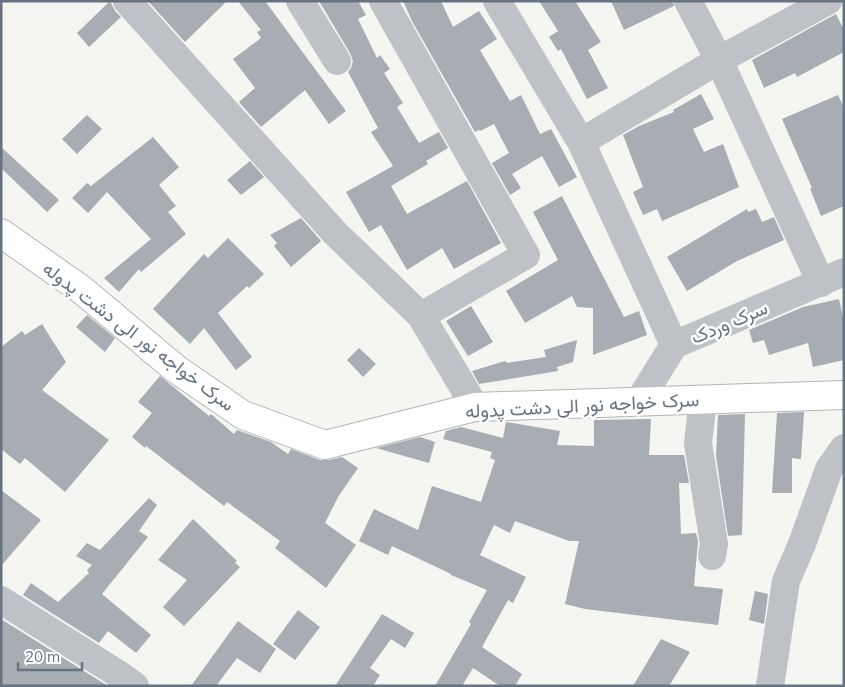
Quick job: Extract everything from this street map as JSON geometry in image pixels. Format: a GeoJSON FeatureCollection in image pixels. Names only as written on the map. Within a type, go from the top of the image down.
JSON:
{"type":"FeatureCollection","features":[{"type":"Feature","properties":{"kind":"main road","name":"سرک خواجه نور الی دشت پدوله"},"geometry":{"type":"LineString","coordinates":[[1,234],[82,290],[176,369],[243,415],[325,445],[475,407],[844,395]]}},
{"type":"Feature","properties":{"kind":"street"},"geometry":{"type":"LineString","coordinates":[[127,1],[335,233],[421,316],[475,407]]}},
{"type":"Feature","properties":{"kind":"street"},"geometry":{"type":"LineString","coordinates":[[300,1],[337,61]]}},
{"type":"Feature","properties":{"kind":"street"},"geometry":{"type":"LineString","coordinates":[[383,1],[526,255],[421,316]]}},
{"type":"Feature","properties":{"kind":"street"},"geometry":{"type":"LineString","coordinates":[[497,1],[581,142],[674,345]]}},
{"type":"Feature","properties":{"kind":"street"},"geometry":{"type":"LineString","coordinates":[[688,1],[833,277]]}},
{"type":"Feature","properties":{"kind":"street"},"geometry":{"type":"LineString","coordinates":[[581,142],[719,60],[828,1]]}},
{"type":"Feature","properties":{"kind":"street","name":"سرک وردک"},"geometry":{"type":"LineString","coordinates":[[639,402],[674,345],[833,277]]}},
{"type":"Feature","properties":{"kind":"street"},"geometry":{"type":"LineString","coordinates":[[703,400],[698,443],[714,544],[712,556]]}},
{"type":"Feature","properties":{"kind":"street"},"geometry":{"type":"LineString","coordinates":[[770,686],[786,581],[802,544],[829,469],[844,448]]}},
{"type":"Feature","properties":{"kind":"street"},"geometry":{"type":"LineString","coordinates":[[1,600],[135,686]]}},
{"type":"Feature","properties":{"kind":"building"},"geometry":{"type":"Polygon","coordinates":[[[110,1],[115,11],[121,17],[89,47],[77,33],[110,1]]]}},
{"type":"Feature","properties":{"kind":"building"},"geometry":{"type":"Polygon","coordinates":[[[148,1],[227,1],[185,42],[148,1]]]}},
{"type":"Feature","properties":{"kind":"building"},"geometry":{"type":"Polygon","coordinates":[[[238,1],[265,1],[346,111],[329,124],[305,90],[261,127],[239,102],[255,88],[233,59],[261,38],[257,32],[261,30],[238,1]]]}},
{"type":"Feature","properties":{"kind":"building"},"geometry":{"type":"Polygon","coordinates":[[[319,1],[358,1],[366,15],[358,19],[377,58],[380,55],[390,69],[384,73],[403,103],[397,107],[419,143],[439,132],[448,148],[426,161],[428,164],[391,186],[407,214],[467,181],[501,243],[454,269],[442,248],[407,270],[381,225],[369,232],[346,192],[393,166],[371,132],[378,128],[348,72],[353,61],[350,53],[319,1]]]}},
{"type":"Feature","properties":{"kind":"building"},"geometry":{"type":"Polygon","coordinates":[[[403,1],[441,1],[453,27],[479,11],[497,39],[480,50],[510,101],[521,95],[540,134],[551,129],[577,177],[559,187],[542,156],[512,174],[521,188],[510,195],[492,163],[509,153],[494,124],[475,132],[412,21],[403,1]]]}},
{"type":"Feature","properties":{"kind":"building"},"geometry":{"type":"Polygon","coordinates":[[[539,1],[575,1],[601,42],[588,50],[608,88],[587,99],[561,49],[558,51],[549,37],[558,31],[539,1]]]}},
{"type":"Feature","properties":{"kind":"building"},"geometry":{"type":"Polygon","coordinates":[[[611,1],[673,1],[674,6],[624,30],[611,1]]]}},
{"type":"Feature","properties":{"kind":"building"},"geometry":{"type":"Polygon","coordinates":[[[836,14],[844,30],[844,52],[797,77],[795,73],[764,88],[752,60],[836,14]]]}},
{"type":"Feature","properties":{"kind":"building"},"geometry":{"type":"Polygon","coordinates":[[[701,94],[714,119],[693,129],[704,152],[723,144],[739,187],[662,221],[657,209],[643,215],[633,192],[643,187],[623,135],[639,126],[674,112],[673,110],[701,94]]]}},
{"type":"Feature","properties":{"kind":"building"},"geometry":{"type":"Polygon","coordinates":[[[838,95],[844,108],[844,206],[821,216],[810,189],[812,188],[782,119],[838,95]]]}},
{"type":"Feature","properties":{"kind":"building"},"geometry":{"type":"Polygon","coordinates":[[[87,115],[102,129],[77,154],[62,139],[87,115]]]}},
{"type":"Feature","properties":{"kind":"building"},"geometry":{"type":"Polygon","coordinates":[[[153,137],[179,167],[159,185],[176,206],[168,212],[186,234],[141,272],[139,269],[119,292],[104,278],[151,239],[107,192],[88,213],[72,198],[87,183],[91,186],[153,137]]]}},
{"type":"Feature","properties":{"kind":"building"},"geometry":{"type":"Polygon","coordinates":[[[1,147],[59,200],[47,212],[1,168],[1,147]]]}},
{"type":"Feature","properties":{"kind":"building"},"geometry":{"type":"Polygon","coordinates":[[[250,161],[264,177],[241,195],[227,180],[250,161]]]}},
{"type":"Feature","properties":{"kind":"building"},"geometry":{"type":"Polygon","coordinates":[[[562,196],[624,317],[639,311],[647,335],[593,355],[593,308],[577,307],[572,296],[525,323],[506,291],[558,260],[533,212],[562,196]]]}},
{"type":"Feature","properties":{"kind":"building"},"geometry":{"type":"Polygon","coordinates":[[[747,209],[748,212],[756,209],[762,222],[774,217],[784,240],[737,261],[687,291],[667,257],[747,209]]]}},
{"type":"Feature","properties":{"kind":"building"},"geometry":{"type":"Polygon","coordinates":[[[301,218],[321,241],[291,267],[274,246],[277,243],[270,235],[301,218]]]}},
{"type":"Feature","properties":{"kind":"building"},"geometry":{"type":"Polygon","coordinates":[[[228,238],[264,274],[249,288],[247,286],[218,313],[252,357],[236,370],[204,328],[190,344],[153,309],[204,254],[208,258],[228,238]]]}},
{"type":"Feature","properties":{"kind":"building"},"geometry":{"type":"Polygon","coordinates":[[[839,299],[844,322],[844,360],[813,367],[808,343],[769,355],[764,340],[753,343],[749,330],[803,307],[839,299]]]}},
{"type":"Feature","properties":{"kind":"building"},"geometry":{"type":"Polygon","coordinates":[[[471,306],[493,342],[468,356],[446,321],[471,306]]]}},
{"type":"Feature","properties":{"kind":"building"},"geometry":{"type":"Polygon","coordinates":[[[87,315],[115,338],[105,352],[76,327],[87,315]]]}},
{"type":"Feature","properties":{"kind":"building"},"geometry":{"type":"Polygon","coordinates":[[[42,324],[66,362],[42,390],[109,440],[65,492],[25,458],[20,464],[1,449],[1,347],[22,331],[25,335],[42,324]]]}},
{"type":"Feature","properties":{"kind":"building"},"geometry":{"type":"Polygon","coordinates":[[[577,340],[573,362],[557,367],[558,371],[479,384],[472,371],[505,361],[507,363],[546,357],[544,350],[577,340]]]}},
{"type":"Feature","properties":{"kind":"building"},"geometry":{"type":"Polygon","coordinates":[[[359,348],[376,364],[363,377],[347,360],[359,348]]]}},
{"type":"Feature","properties":{"kind":"building"},"geometry":{"type":"Polygon","coordinates":[[[160,376],[209,416],[211,414],[234,434],[237,430],[271,442],[288,454],[291,449],[320,460],[342,457],[358,468],[338,497],[325,523],[356,545],[326,588],[275,548],[280,541],[227,502],[224,506],[132,437],[152,413],[138,402],[160,376]]]}},
{"type":"Feature","properties":{"kind":"building"},"geometry":{"type":"Polygon","coordinates":[[[804,412],[801,459],[792,458],[792,493],[772,493],[777,413],[804,412]]]}},
{"type":"Feature","properties":{"kind":"building"},"geometry":{"type":"Polygon","coordinates":[[[745,414],[742,535],[728,536],[716,456],[718,415],[745,414]]]}},
{"type":"Feature","properties":{"kind":"building"},"geometry":{"type":"Polygon","coordinates":[[[651,419],[649,455],[684,455],[689,483],[679,483],[681,534],[696,533],[698,541],[694,586],[723,589],[718,625],[585,609],[565,604],[579,541],[569,541],[515,521],[510,533],[494,525],[480,555],[526,577],[513,603],[508,600],[482,647],[522,674],[515,686],[500,686],[473,668],[462,686],[435,686],[471,624],[469,622],[487,590],[451,575],[392,546],[388,555],[359,541],[374,509],[418,530],[432,486],[481,502],[495,460],[490,458],[492,452],[443,439],[446,431],[461,427],[503,438],[506,422],[560,431],[557,445],[594,446],[594,420],[651,419]]]}},
{"type":"Feature","properties":{"kind":"building"},"geometry":{"type":"Polygon","coordinates":[[[420,437],[435,442],[429,463],[376,448],[420,437]]]}},
{"type":"Feature","properties":{"kind":"building"},"geometry":{"type":"Polygon","coordinates":[[[1,490],[41,520],[1,566],[1,490]]]}},
{"type":"Feature","properties":{"kind":"building"},"geometry":{"type":"Polygon","coordinates":[[[149,498],[157,505],[139,531],[148,537],[102,594],[151,635],[136,653],[108,631],[99,643],[23,595],[31,583],[58,602],[89,573],[87,570],[92,565],[76,556],[87,543],[100,550],[149,498]]]}},
{"type":"Feature","properties":{"kind":"building"},"geometry":{"type":"Polygon","coordinates":[[[193,519],[237,561],[235,563],[240,567],[184,626],[163,607],[187,580],[158,560],[193,519]]]}},
{"type":"Feature","properties":{"kind":"building"},"geometry":{"type":"Polygon","coordinates":[[[755,591],[768,594],[764,624],[749,620],[755,591]]]}},
{"type":"Feature","properties":{"kind":"building"},"geometry":{"type":"Polygon","coordinates":[[[298,610],[320,627],[295,660],[273,644],[298,610]]]}},
{"type":"Feature","properties":{"kind":"building"},"geometry":{"type":"Polygon","coordinates":[[[382,614],[414,633],[405,648],[391,639],[370,668],[380,675],[373,686],[335,686],[382,614]]]}},
{"type":"Feature","properties":{"kind":"building"},"geometry":{"type":"Polygon","coordinates":[[[1,619],[108,686],[1,686],[1,619]]]}},
{"type":"Feature","properties":{"kind":"building"},"geometry":{"type":"Polygon","coordinates":[[[238,621],[276,649],[260,673],[237,658],[216,686],[191,686],[238,621]]]}},
{"type":"Feature","properties":{"kind":"building"},"geometry":{"type":"Polygon","coordinates":[[[661,639],[690,652],[669,686],[633,686],[661,639]]]}}]}
